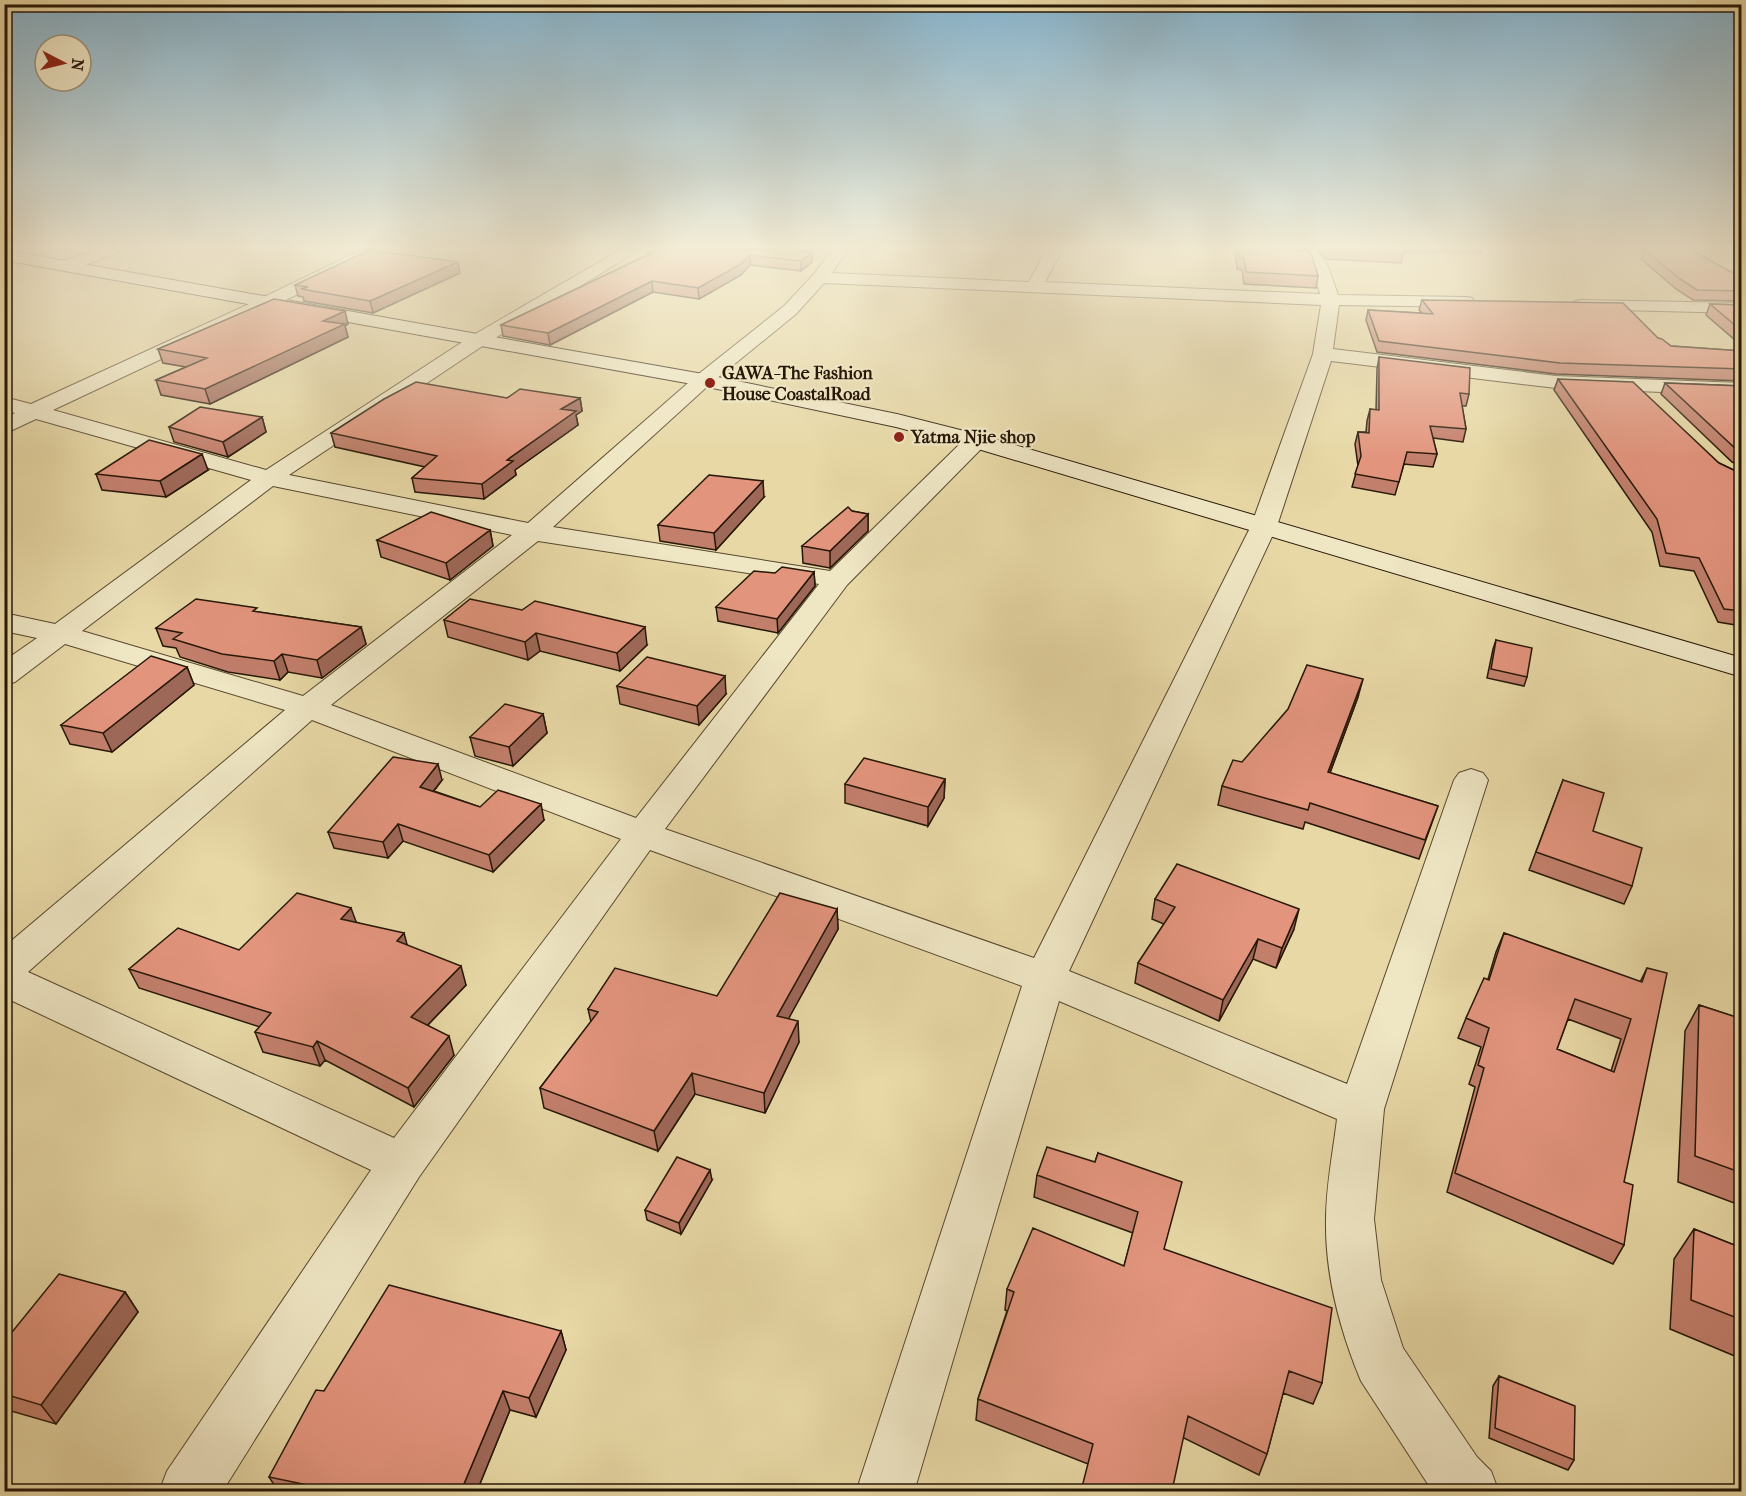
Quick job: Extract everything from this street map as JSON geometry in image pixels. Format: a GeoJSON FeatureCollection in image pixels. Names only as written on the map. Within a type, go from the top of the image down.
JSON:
{"type":"FeatureCollection","features":[{"type":"Feature","properties":{"kind":"street"},"geometry":{"type":"LineString","coordinates":[[4,427],[230,320]]}},
{"type":"Feature","properties":{"kind":"street"},"geometry":{"type":"LineString","coordinates":[[363,320],[703,380],[976,441],[1742,668]]}},
{"type":"Feature","properties":{"kind":"street"},"geometry":{"type":"LineString","coordinates":[[4,676],[269,478],[513,320]]}},
{"type":"Feature","properties":{"kind":"street"},"geometry":{"type":"LineString","coordinates":[[4,970],[308,706],[533,532],[703,380],[778,320]]}},
{"type":"Feature","properties":{"kind":"street"},"geometry":{"type":"LineString","coordinates":[[885,1491],[1045,978],[1264,526],[1323,354],[1328,320]]}},
{"type":"Feature","properties":{"kind":"street"},"geometry":{"type":"LineString","coordinates":[[1323,354],[1545,381],[1742,389]]}},
{"type":"Feature","properties":{"kind":"street"},"geometry":{"type":"LineString","coordinates":[[1637,386],[1663,411]]}},
{"type":"Feature","properties":{"kind":"street"},"geometry":{"type":"LineString","coordinates":[[4,403],[36,410],[269,478],[533,532],[837,579]]}},
{"type":"Feature","properties":{"kind":"street"},"geometry":{"type":"LineString","coordinates":[[188,1491],[402,1163],[642,834],[837,579],[976,441]]}},
{"type":"Feature","properties":{"kind":"street"},"geometry":{"type":"LineString","coordinates":[[4,622],[61,634],[308,706],[642,834],[1045,978],[1361,1109]]}},
{"type":"Feature","properties":{"kind":"street"},"geometry":{"type":"LineString","coordinates":[[1470,1491],[1380,1362],[1355,1280],[1350,1219],[1361,1109],[1471,780]]}},
{"type":"Feature","properties":{"kind":"street"},"geometry":{"type":"LineString","coordinates":[[4,979],[402,1163]]}},
{"type":"Feature","properties":{"kind":"building"},"geometry":{"type":"Polygon","coordinates":[[[226,320],[326,320],[323,321],[345,324],[205,389],[156,380],[207,358],[158,349],[226,320]]]}},
{"type":"Feature","properties":{"kind":"building"},"geometry":{"type":"Polygon","coordinates":[[[512,320],[574,320],[548,333],[501,325],[512,320]]]}},
{"type":"Feature","properties":{"kind":"building"},"geometry":{"type":"Polygon","coordinates":[[[1371,320],[1640,320],[1658,338],[1671,346],[1742,351],[1742,369],[1560,363],[1379,341],[1371,320]]]}},
{"type":"Feature","properties":{"kind":"building"},"geometry":{"type":"Polygon","coordinates":[[[1729,320],[1742,320],[1742,331],[1729,320]]]}},
{"type":"Feature","properties":{"kind":"building"},"geometry":{"type":"Polygon","coordinates":[[[1379,357],[1470,368],[1469,394],[1460,393],[1466,429],[1430,426],[1437,454],[1407,452],[1399,482],[1355,474],[1361,456],[1358,432],[1369,433],[1370,409],[1379,410],[1379,357]]]}},
{"type":"Feature","properties":{"kind":"building"},"geometry":{"type":"Polygon","coordinates":[[[1558,379],[1633,382],[1719,463],[1742,474],[1742,493],[1735,492],[1742,502],[1742,611],[1724,609],[1699,558],[1666,553],[1657,519],[1558,379]]]}},
{"type":"Feature","properties":{"kind":"building"},"geometry":{"type":"Polygon","coordinates":[[[416,382],[507,398],[520,389],[580,398],[561,409],[576,411],[507,460],[513,461],[482,484],[412,478],[437,456],[331,433],[384,399],[416,382]]]}},
{"type":"Feature","properties":{"kind":"building"},"geometry":{"type":"Polygon","coordinates":[[[1665,383],[1742,386],[1742,452],[1737,450],[1665,383]]]}},
{"type":"Feature","properties":{"kind":"building"},"geometry":{"type":"Polygon","coordinates":[[[200,407],[262,417],[223,442],[169,427],[200,407]]]}},
{"type":"Feature","properties":{"kind":"building"},"geometry":{"type":"Polygon","coordinates":[[[149,440],[202,454],[160,481],[96,474],[149,440]]]}},
{"type":"Feature","properties":{"kind":"building"},"geometry":{"type":"Polygon","coordinates":[[[709,475],[763,481],[714,533],[658,525],[709,475]]]}},
{"type":"Feature","properties":{"kind":"building"},"geometry":{"type":"Polygon","coordinates":[[[848,507],[852,511],[868,514],[830,551],[802,546],[848,507]]]}},
{"type":"Feature","properties":{"kind":"building"},"geometry":{"type":"Polygon","coordinates":[[[431,512],[490,530],[446,563],[377,540],[431,512]]]}},
{"type":"Feature","properties":{"kind":"building"},"geometry":{"type":"Polygon","coordinates":[[[782,567],[814,572],[777,619],[716,607],[754,571],[775,573],[782,567]]]}},
{"type":"Feature","properties":{"kind":"building"},"geometry":{"type":"Polygon","coordinates":[[[196,599],[257,608],[253,611],[361,627],[317,660],[282,654],[274,661],[222,654],[173,639],[182,633],[156,628],[196,599]]]}},
{"type":"Feature","properties":{"kind":"building"},"geometry":{"type":"Polygon","coordinates":[[[470,599],[522,610],[535,601],[645,627],[617,653],[536,633],[525,642],[444,620],[470,599]]]}},
{"type":"Feature","properties":{"kind":"building"},"geometry":{"type":"Polygon","coordinates":[[[1496,640],[1532,648],[1527,677],[1491,669],[1496,640]]]}},
{"type":"Feature","properties":{"kind":"building"},"geometry":{"type":"Polygon","coordinates":[[[151,656],[187,667],[103,733],[61,725],[151,656]]]}},
{"type":"Feature","properties":{"kind":"building"},"geometry":{"type":"Polygon","coordinates":[[[647,657],[725,676],[697,706],[617,686],[647,657]]]}},
{"type":"Feature","properties":{"kind":"building"},"geometry":{"type":"Polygon","coordinates":[[[1307,665],[1363,679],[1328,772],[1438,806],[1425,840],[1310,803],[1308,810],[1222,786],[1233,760],[1242,762],[1288,709],[1307,665]]]}},
{"type":"Feature","properties":{"kind":"building"},"geometry":{"type":"Polygon","coordinates":[[[505,704],[543,714],[509,747],[470,737],[505,704]]]}},
{"type":"Feature","properties":{"kind":"building"},"geometry":{"type":"Polygon","coordinates":[[[393,757],[438,764],[420,787],[480,807],[498,790],[541,804],[489,855],[398,824],[383,842],[328,832],[393,757]]]}},
{"type":"Feature","properties":{"kind":"building"},"geometry":{"type":"Polygon","coordinates":[[[864,758],[945,779],[928,807],[845,784],[864,758]]]}},
{"type":"Feature","properties":{"kind":"building"},"geometry":{"type":"Polygon","coordinates":[[[1563,780],[1604,793],[1593,831],[1642,848],[1632,886],[1536,852],[1563,780]]]}},
{"type":"Feature","properties":{"kind":"building"},"geometry":{"type":"Polygon","coordinates":[[[1177,864],[1299,909],[1282,948],[1258,939],[1223,1000],[1138,963],[1175,907],[1155,899],[1177,864]]]}},
{"type":"Feature","properties":{"kind":"building"},"geometry":{"type":"Polygon","coordinates":[[[297,893],[351,908],[341,919],[404,933],[397,941],[461,966],[411,1017],[449,1036],[408,1088],[317,1041],[313,1047],[255,1032],[271,1013],[129,969],[178,928],[239,950],[297,893]]]}},
{"type":"Feature","properties":{"kind":"building"},"geometry":{"type":"Polygon","coordinates":[[[780,893],[837,909],[777,1016],[798,1021],[764,1093],[692,1073],[654,1131],[540,1088],[598,1012],[588,1009],[615,968],[717,996],[780,893]]]}},
{"type":"Feature","properties":{"kind":"building"},"geometry":{"type":"Polygon","coordinates":[[[1504,933],[1642,982],[1647,968],[1667,973],[1624,1182],[1633,1185],[1624,1245],[1455,1173],[1484,1068],[1478,1065],[1489,1028],[1466,1018],[1484,978],[1489,980],[1504,933]],[[1575,999],[1557,1049],[1614,1072],[1631,1019],[1575,999]]]}},
{"type":"Feature","properties":{"kind":"building"},"geometry":{"type":"Polygon","coordinates":[[[1699,1005],[1742,1019],[1742,1173],[1695,1156],[1699,1005]]]}},
{"type":"Feature","properties":{"kind":"building"},"geometry":{"type":"Polygon","coordinates":[[[1047,1147],[1095,1162],[1098,1153],[1182,1182],[1164,1249],[1332,1308],[1322,1383],[1289,1371],[1267,1454],[1188,1416],[1172,1491],[1081,1491],[1093,1444],[978,1399],[1014,1292],[1007,1289],[1033,1228],[1124,1266],[1138,1212],[1037,1175],[1047,1147]]]}},
{"type":"Feature","properties":{"kind":"building"},"geometry":{"type":"Polygon","coordinates":[[[677,1157],[710,1170],[679,1223],[645,1210],[677,1157]]]}},
{"type":"Feature","properties":{"kind":"building"},"geometry":{"type":"Polygon","coordinates":[[[1694,1229],[1742,1248],[1742,1320],[1691,1300],[1694,1229]]]}},
{"type":"Feature","properties":{"kind":"building"},"geometry":{"type":"Polygon","coordinates":[[[59,1274],[125,1292],[41,1405],[4,1394],[4,1342],[59,1274]]]}},
{"type":"Feature","properties":{"kind":"building"},"geometry":{"type":"Polygon","coordinates":[[[389,1285],[561,1331],[529,1398],[503,1391],[461,1491],[336,1491],[269,1477],[316,1390],[324,1391],[389,1285]]]}},
{"type":"Feature","properties":{"kind":"building"},"geometry":{"type":"Polygon","coordinates":[[[1499,1376],[1575,1406],[1574,1460],[1495,1428],[1499,1376]]]}},
{"type":"Feature","properties":{"kind":"place","name":"GAWA-The Fashion House CoastalRoad"},"geometry":{"type":"Point","coordinates":[710,383]}},
{"type":"Feature","properties":{"kind":"place","name":"Yatma Njie shop"},"geometry":{"type":"Point","coordinates":[899,437]}}]}
